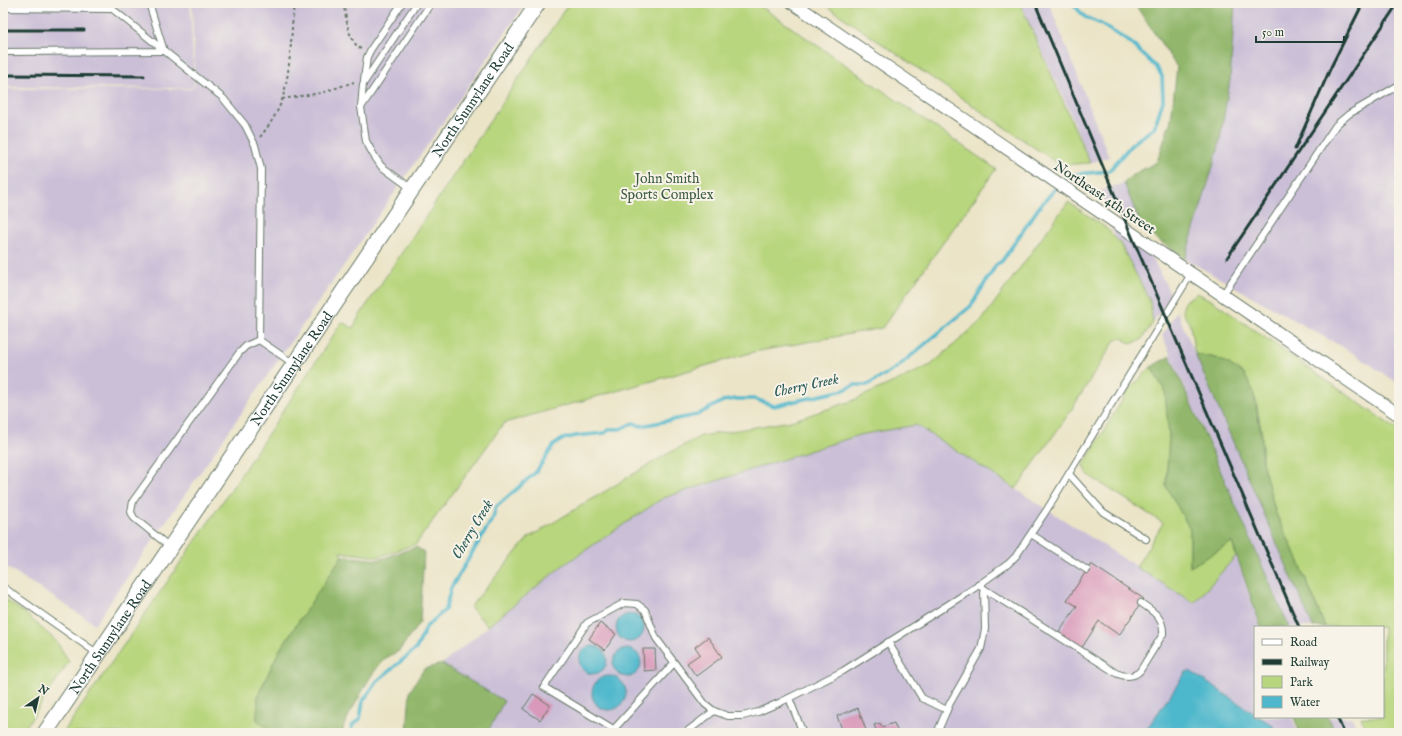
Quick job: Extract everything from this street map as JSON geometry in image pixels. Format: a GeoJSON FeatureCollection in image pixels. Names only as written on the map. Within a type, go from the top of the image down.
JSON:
{"type":"FeatureCollection","features":[{"type":"Feature","properties":{"kind":"street","name":"North Sunnylane Road"},"geometry":{"type":"LineString","coordinates":[[44,733],[538,3]]}},
{"type":"Feature","properties":{"kind":"street","name":"Northeast 4th Street"},"geometry":{"type":"LineString","coordinates":[[793,3],[1399,415]]}},
{"type":"Feature","properties":{"kind":"lane"},"geometry":{"type":"LineString","coordinates":[[105,3],[223,98],[245,126],[255,145],[261,169],[259,340]]}},
{"type":"Feature","properties":{"kind":"lane"},"geometry":{"type":"LineString","coordinates":[[149,3],[164,51]]}},
{"type":"Feature","properties":{"kind":"lane"},"geometry":{"type":"LineString","coordinates":[[402,3],[368,54],[361,107],[366,141],[373,154],[381,166],[413,189]]}},
{"type":"Feature","properties":{"kind":"lane"},"geometry":{"type":"LineString","coordinates":[[364,81],[417,3]]}},
{"type":"Feature","properties":{"kind":"lane"},"geometry":{"type":"LineString","coordinates":[[361,107],[432,3]]}},
{"type":"Feature","properties":{"kind":"lane"},"geometry":{"type":"LineString","coordinates":[[3,8],[112,9]]}},
{"type":"Feature","properties":{"kind":"lane"},"geometry":{"type":"LineString","coordinates":[[3,52],[164,51]]}},
{"type":"Feature","properties":{"kind":"lane"},"geometry":{"type":"LineString","coordinates":[[1222,296],[1336,124],[1399,85]]}},
{"type":"Feature","properties":{"kind":"lane"},"geometry":{"type":"LineString","coordinates":[[620,733],[544,687],[587,623],[624,603],[637,604],[645,610],[656,638],[705,704],[714,711],[728,716],[743,716],[758,712],[843,671],[888,642],[981,587],[1016,556],[1031,534],[1191,274]]}},
{"type":"Feature","properties":{"kind":"lane"},"geometry":{"type":"LineString","coordinates":[[259,340],[294,364]]}},
{"type":"Feature","properties":{"kind":"lane"},"geometry":{"type":"LineString","coordinates":[[170,547],[134,518],[131,512],[133,501],[239,353],[246,346],[259,340]]}},
{"type":"Feature","properties":{"kind":"lane"},"geometry":{"type":"LineString","coordinates":[[1069,474],[1103,512],[1146,539]]}},
{"type":"Feature","properties":{"kind":"lane"},"geometry":{"type":"LineString","coordinates":[[1031,534],[1087,570]]}},
{"type":"Feature","properties":{"kind":"lane"},"geometry":{"type":"LineString","coordinates":[[3,587],[98,654]]}},
{"type":"Feature","properties":{"kind":"lane"},"geometry":{"type":"LineString","coordinates":[[981,587],[1116,673],[1124,676],[1136,675],[1140,671],[1163,634],[1159,618],[1155,612],[1141,603]]}},
{"type":"Feature","properties":{"kind":"lane"},"geometry":{"type":"LineString","coordinates":[[937,733],[947,710],[981,649],[985,629],[981,587]]}},
{"type":"Feature","properties":{"kind":"lane"},"geometry":{"type":"LineString","coordinates":[[888,642],[922,698],[947,710]]}},
{"type":"Feature","properties":{"kind":"lane"},"geometry":{"type":"LineString","coordinates":[[614,729],[674,662]]}},
{"type":"Feature","properties":{"kind":"lane"},"geometry":{"type":"LineString","coordinates":[[789,698],[803,733]]}},
{"type":"Feature","properties":{"kind":"lane"},"geometry":{"type":"LineString","coordinates":[[685,733],[714,711]]}},
{"type":"Feature","properties":{"kind":"path"},"geometry":{"type":"LineString","coordinates":[[255,145],[269,125],[282,99],[287,76],[294,3]]}},
{"type":"Feature","properties":{"kind":"path"},"geometry":{"type":"LineString","coordinates":[[343,3],[354,42],[368,54]]}},
{"type":"Feature","properties":{"kind":"path"},"geometry":{"type":"LineString","coordinates":[[282,99],[327,91],[364,81]]}},
{"type":"Feature","properties":{"kind":"shaded area"},"geometry":{"type":"Polygon","coordinates":[[[3,3],[190,3],[194,85],[191,88],[3,87],[3,3]]]}},
{"type":"Feature","properties":{"kind":"shaded area"},"geometry":{"type":"Polygon","coordinates":[[[192,3],[526,3],[95,624],[3,565],[3,89],[191,89],[195,85],[192,3]]]}},
{"type":"Feature","properties":{"kind":"shaded area"},"geometry":{"type":"Polygon","coordinates":[[[1020,3],[1049,3],[1109,157],[1090,163],[1069,110],[1020,3]]]}},
{"type":"Feature","properties":{"kind":"shaded area"},"geometry":{"type":"Polygon","coordinates":[[[1235,3],[1399,3],[1399,384],[1353,353],[1185,259],[1218,150],[1230,80],[1235,3]]]}},
{"type":"Feature","properties":{"kind":"shaded area"},"geometry":{"type":"Polygon","coordinates":[[[1124,183],[1142,228],[1094,193],[1124,183]]]}},
{"type":"Feature","properties":{"kind":"shaded area"},"geometry":{"type":"Polygon","coordinates":[[[1109,224],[1149,251],[1171,295],[1153,323],[1150,301],[1109,224]]]}},
{"type":"Feature","properties":{"kind":"shaded area"},"geometry":{"type":"Polygon","coordinates":[[[1177,311],[1313,626],[1289,626],[1162,335],[1177,311]]]}},
{"type":"Feature","properties":{"kind":"shaded area"},"geometry":{"type":"Polygon","coordinates":[[[916,425],[1193,603],[1236,556],[1260,626],[1254,626],[1254,718],[1292,718],[1298,733],[487,733],[503,701],[442,664],[562,566],[663,498],[859,435],[916,425]]]}},
{"type":"Feature","properties":{"kind":"shaded area"},"geometry":{"type":"Polygon","coordinates":[[[1328,718],[1352,718],[1359,733],[1335,733],[1328,718]]]}},
{"type":"Feature","properties":{"kind":"green space","name":"John Smith Sports Complex"},"geometry":{"type":"Polygon","coordinates":[[[569,3],[756,3],[996,169],[882,328],[754,352],[504,423],[416,544],[378,557],[340,552],[342,556],[279,651],[258,695],[257,719],[273,733],[63,733],[234,485],[342,322],[353,328],[360,315],[569,3]]]}},
{"type":"Feature","properties":{"kind":"green space"},"geometry":{"type":"Polygon","coordinates":[[[822,3],[1020,3],[1090,163],[1060,165],[822,3]]]}},
{"type":"Feature","properties":{"kind":"green space"},"geometry":{"type":"Polygon","coordinates":[[[1134,3],[1235,3],[1230,80],[1218,150],[1185,259],[1142,228],[1124,183],[1132,175],[1157,162],[1171,120],[1177,67],[1134,3]]]}},
{"type":"Feature","properties":{"kind":"green space"},"geometry":{"type":"Polygon","coordinates":[[[1068,202],[1105,227],[1120,243],[1150,301],[1153,323],[1141,340],[1131,344],[1122,338],[1115,340],[1070,412],[1016,489],[916,425],[859,435],[663,498],[562,566],[488,626],[470,607],[528,538],[660,458],[701,436],[791,421],[852,401],[931,365],[982,320],[1068,202]]]}},
{"type":"Feature","properties":{"kind":"green space"},"geometry":{"type":"Polygon","coordinates":[[[1197,293],[1214,302],[1399,431],[1399,733],[1367,733],[1361,718],[1384,718],[1384,626],[1325,626],[1299,562],[1276,514],[1262,462],[1262,435],[1256,401],[1244,374],[1216,358],[1195,354],[1190,325],[1182,311],[1185,301],[1197,293]]]}},
{"type":"Feature","properties":{"kind":"green space"},"geometry":{"type":"Polygon","coordinates":[[[1195,354],[1216,358],[1229,364],[1244,374],[1253,390],[1262,439],[1262,462],[1276,514],[1299,562],[1325,626],[1313,626],[1195,354]]]}},
{"type":"Feature","properties":{"kind":"green space"},"geometry":{"type":"Polygon","coordinates":[[[1170,356],[1289,626],[1261,626],[1232,542],[1190,567],[1190,529],[1166,486],[1169,436],[1165,391],[1151,367],[1170,356]]]}},
{"type":"Feature","properties":{"kind":"green space"},"geometry":{"type":"Polygon","coordinates":[[[1151,367],[1165,391],[1169,436],[1166,486],[1190,529],[1190,567],[1232,542],[1236,556],[1194,603],[1136,567],[1163,523],[1088,475],[1083,466],[1127,392],[1151,367]]]}},
{"type":"Feature","properties":{"kind":"green space"},"geometry":{"type":"Polygon","coordinates":[[[416,547],[424,552],[420,622],[399,651],[384,659],[371,676],[350,713],[343,728],[344,733],[273,733],[257,720],[258,695],[279,651],[342,556],[378,560],[416,547]]]}},
{"type":"Feature","properties":{"kind":"green space"},"geometry":{"type":"Polygon","coordinates":[[[3,598],[26,614],[56,641],[69,661],[22,733],[3,733],[3,598]]]}},
{"type":"Feature","properties":{"kind":"green space"},"geometry":{"type":"Polygon","coordinates":[[[442,664],[504,701],[487,733],[407,733],[410,691],[424,669],[442,664]]]}},
{"type":"Feature","properties":{"kind":"green space"},"geometry":{"type":"Polygon","coordinates":[[[1294,718],[1328,718],[1335,733],[1300,733],[1294,718]]]}},
{"type":"Feature","properties":{"kind":"water"},"geometry":{"type":"Polygon","coordinates":[[[630,614],[640,618],[644,628],[640,638],[630,642],[620,638],[616,628],[620,618],[630,614]]]}},
{"type":"Feature","properties":{"kind":"water"},"geometry":{"type":"Polygon","coordinates":[[[593,646],[603,650],[607,660],[603,670],[593,674],[583,670],[579,660],[583,650],[593,646]]]}},
{"type":"Feature","properties":{"kind":"water"},"geometry":{"type":"Polygon","coordinates":[[[627,649],[637,653],[641,663],[637,673],[627,677],[617,673],[613,663],[617,653],[627,649]]]}},
{"type":"Feature","properties":{"kind":"water"},"geometry":{"type":"Polygon","coordinates":[[[1190,671],[1254,713],[1254,718],[1261,718],[1273,726],[1274,733],[1144,733],[1186,672],[1190,671]]]}},
{"type":"Feature","properties":{"kind":"water"},"geometry":{"type":"Polygon","coordinates":[[[609,676],[621,681],[626,693],[621,705],[609,710],[597,705],[592,693],[597,681],[609,676]]]}},
{"type":"Feature","properties":{"kind":"building"},"geometry":{"type":"Polygon","coordinates":[[[1091,564],[1144,599],[1119,635],[1099,621],[1081,649],[1058,634],[1077,606],[1067,600],[1091,564]]]}},
{"type":"Feature","properties":{"kind":"building"},"geometry":{"type":"Polygon","coordinates":[[[600,623],[616,634],[605,650],[589,639],[600,623]]]}},
{"type":"Feature","properties":{"kind":"building"},"geometry":{"type":"Polygon","coordinates":[[[708,637],[722,657],[696,676],[687,663],[700,654],[695,647],[708,637]]]}},
{"type":"Feature","properties":{"kind":"building"},"geometry":{"type":"Polygon","coordinates":[[[643,649],[655,649],[656,670],[644,671],[643,649]]]}},
{"type":"Feature","properties":{"kind":"building"},"geometry":{"type":"Polygon","coordinates":[[[533,694],[550,705],[540,720],[523,709],[533,694]]]}},
{"type":"Feature","properties":{"kind":"building"},"geometry":{"type":"Polygon","coordinates":[[[858,708],[867,733],[840,733],[843,732],[837,716],[858,708]]]}},
{"type":"Feature","properties":{"kind":"building"},"geometry":{"type":"Polygon","coordinates":[[[880,723],[882,727],[894,723],[898,733],[867,733],[876,730],[874,725],[880,723]]]}},
{"type":"Feature","properties":{"kind":"waterway","name":"Cherry Creek"},"geometry":{"type":"LineString","coordinates":[[353,733],[351,731],[352,726],[360,719],[363,701],[377,681],[416,649],[427,626],[445,610],[451,588],[493,518],[496,507],[536,472],[554,445],[563,439],[605,433],[610,429],[620,429],[633,423],[641,426],[697,415],[723,401],[755,399],[774,406],[844,390],[854,385],[867,385],[895,369],[971,306],[996,265],[1002,261],[1040,206],[1066,177],[1077,174],[1109,171],[1132,144],[1154,128],[1163,101],[1162,76],[1156,67],[1131,43],[1099,23],[1085,17],[1072,3]]}},
{"type":"Feature","properties":{"kind":"railway"},"geometry":{"type":"LineString","coordinates":[[1035,3],[1130,232],[1299,626]]}},
{"type":"Feature","properties":{"kind":"railway"},"geometry":{"type":"LineString","coordinates":[[1295,149],[1331,67],[1363,3]]}},
{"type":"Feature","properties":{"kind":"railway"},"geometry":{"type":"LineString","coordinates":[[1227,258],[1398,3]]}},
{"type":"Feature","properties":{"kind":"railway"},"geometry":{"type":"LineString","coordinates":[[3,30],[84,30]]}},
{"type":"Feature","properties":{"kind":"railway"},"geometry":{"type":"LineString","coordinates":[[3,75],[144,76]]}},
{"type":"Feature","properties":{"kind":"railway"},"geometry":{"type":"LineString","coordinates":[[1337,718],[1344,733]]}}]}
